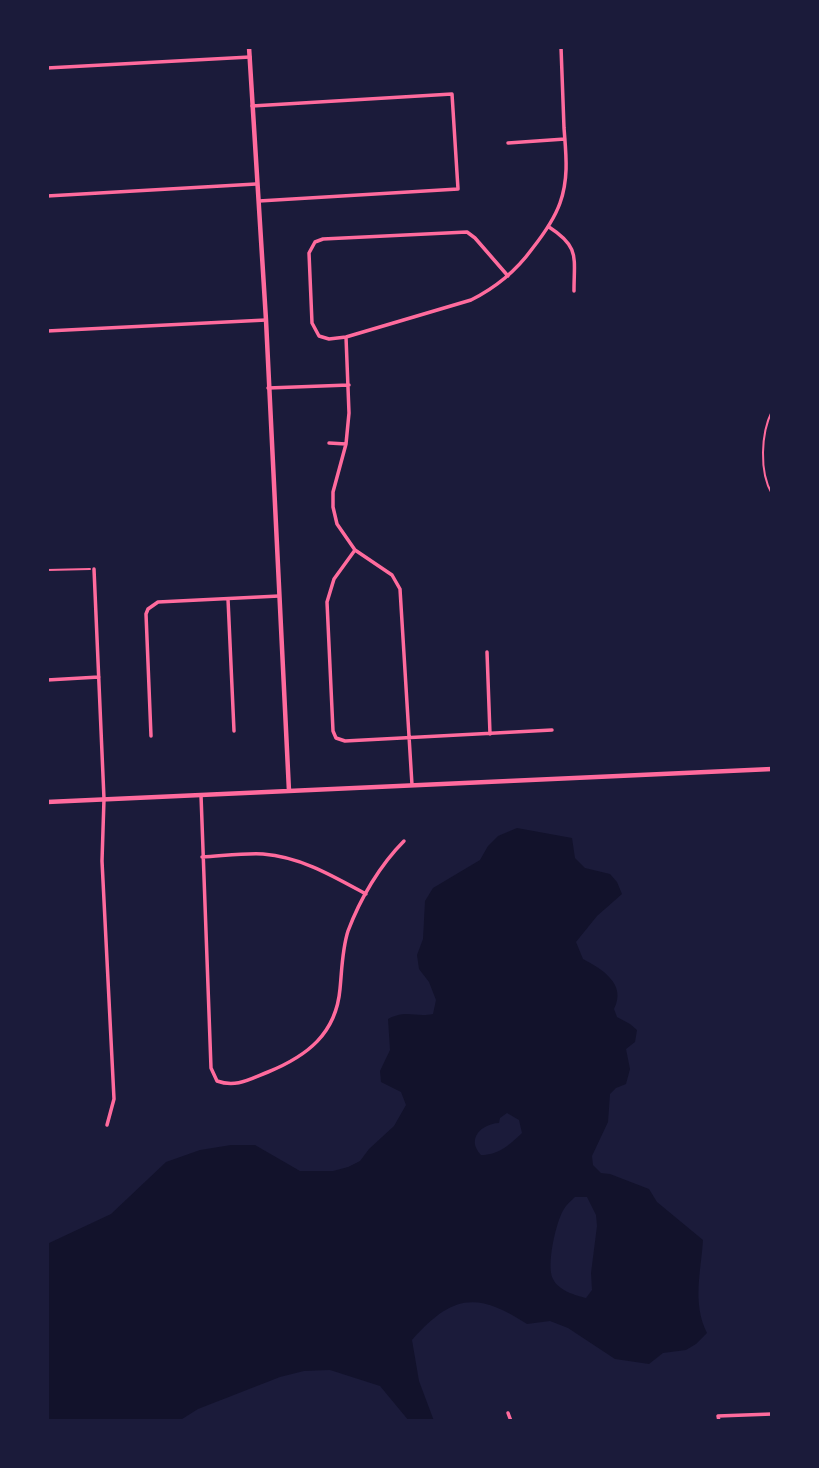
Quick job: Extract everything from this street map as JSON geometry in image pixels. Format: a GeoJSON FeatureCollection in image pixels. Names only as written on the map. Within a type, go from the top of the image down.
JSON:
{"type":"FeatureCollection","features":[{"type":"Feature","properties":{"kind":"street"},"geometry":{"type":"LineString","coordinates":[[249,47],[266,320],[289,792]]}},
{"type":"Feature","properties":{"kind":"street"},"geometry":{"type":"LineString","coordinates":[[508,276],[467,232],[336,238],[315,242],[309,253],[312,323],[319,336],[329,339],[346,337],[471,300],[508,276],[525,259],[549,227],[560,205],[564,188],[567,166],[561,47]]}},
{"type":"Feature","properties":{"kind":"street"},"geometry":{"type":"LineString","coordinates":[[47,68],[250,57]]}},
{"type":"Feature","properties":{"kind":"street"},"geometry":{"type":"LineString","coordinates":[[252,106],[452,94],[458,189],[257,202]]}},
{"type":"Feature","properties":{"kind":"street"},"geometry":{"type":"LineString","coordinates":[[508,143],[565,139]]}},
{"type":"Feature","properties":{"kind":"street"},"geometry":{"type":"LineString","coordinates":[[47,196],[256,184]]}},
{"type":"Feature","properties":{"kind":"street"},"geometry":{"type":"LineString","coordinates":[[549,227],[567,239],[572,248],[574,291]]}},
{"type":"Feature","properties":{"kind":"street"},"geometry":{"type":"LineString","coordinates":[[47,331],[266,320]]}},
{"type":"Feature","properties":{"kind":"street"},"geometry":{"type":"LineString","coordinates":[[346,337],[349,385],[346,444],[333,492],[333,507],[337,524],[355,551],[392,575],[400,589],[412,785]]}},
{"type":"Feature","properties":{"kind":"street"},"geometry":{"type":"LineString","coordinates":[[268,388],[349,385]]}},
{"type":"Feature","properties":{"kind":"street"},"geometry":{"type":"LineString","coordinates":[[329,443],[346,444]]}},
{"type":"Feature","properties":{"kind":"street"},"geometry":{"type":"LineString","coordinates":[[355,551],[334,579],[327,602],[333,731],[337,738],[345,741],[552,730]]}},
{"type":"Feature","properties":{"kind":"street"},"geometry":{"type":"LineString","coordinates":[[94,569],[104,799],[102,861],[114,1099],[107,1125]]}},
{"type":"Feature","properties":{"kind":"street"},"geometry":{"type":"LineString","coordinates":[[151,736],[146,614],[148,609],[158,602],[279,596]]}},
{"type":"Feature","properties":{"kind":"street"},"geometry":{"type":"LineString","coordinates":[[228,599],[233,731]]}},
{"type":"Feature","properties":{"kind":"street"},"geometry":{"type":"LineString","coordinates":[[486,652],[491,734]]}},
{"type":"Feature","properties":{"kind":"street"},"geometry":{"type":"LineString","coordinates":[[47,680],[99,677]]}},
{"type":"Feature","properties":{"kind":"street"},"geometry":{"type":"LineString","coordinates":[[47,802],[772,769]]}},
{"type":"Feature","properties":{"kind":"street"},"geometry":{"type":"LineString","coordinates":[[201,795],[211,1068],[217,1081],[226,1085],[238,1084],[303,1056],[319,1040],[337,1007],[348,930],[366,894],[392,853],[404,841]]}},
{"type":"Feature","properties":{"kind":"street"},"geometry":{"type":"LineString","coordinates":[[202,858],[261,854],[283,857],[304,863],[366,894]]}},
{"type":"Feature","properties":{"kind":"street"},"geometry":{"type":"LineString","coordinates":[[508,1413],[511,1421]]}},
{"type":"Feature","properties":{"kind":"street"},"geometry":{"type":"LineString","coordinates":[[719,1418],[772,1414]]}},
{"type":"Feature","properties":{"kind":"path"},"geometry":{"type":"LineString","coordinates":[[772,411],[767,421],[764,456],[767,482],[772,494]]}},
{"type":"Feature","properties":{"kind":"path"},"geometry":{"type":"LineString","coordinates":[[47,570],[94,569]]}},
{"type":"Feature","properties":{"kind":"shaded area"},"geometry":{"type":"Polygon","coordinates":[[[517,828],[572,838],[575,858],[585,868],[610,874],[617,882],[622,894],[597,916],[576,942],[583,959],[605,973],[615,985],[617,1000],[614,1009],[617,1017],[637,1030],[635,1042],[626,1049],[630,1069],[626,1084],[610,1094],[608,1122],[592,1156],[593,1165],[601,1173],[649,1189],[657,1202],[703,1240],[699,1299],[702,1322],[707,1333],[686,1350],[663,1353],[649,1364],[615,1359],[568,1328],[550,1321],[527,1324],[493,1306],[465,1303],[440,1314],[412,1340],[419,1381],[434,1421],[409,1421],[380,1386],[330,1370],[304,1371],[280,1377],[198,1409],[179,1421],[47,1421],[47,1244],[111,1214],[166,1162],[200,1150],[231,1145],[255,1145],[300,1171],[333,1171],[360,1161],[394,1126],[406,1105],[401,1092],[381,1082],[380,1071],[390,1050],[388,1019],[406,1014],[433,1014],[436,1000],[429,982],[419,969],[417,955],[423,939],[425,901],[433,888],[480,860],[498,836],[517,828]],[[507,1113],[500,1118],[499,1123],[486,1126],[478,1133],[475,1143],[481,1155],[498,1151],[522,1133],[519,1120],[507,1113]],[[575,1197],[565,1208],[558,1223],[551,1254],[551,1273],[559,1287],[586,1298],[592,1290],[596,1215],[587,1197],[575,1197]]]}}]}
